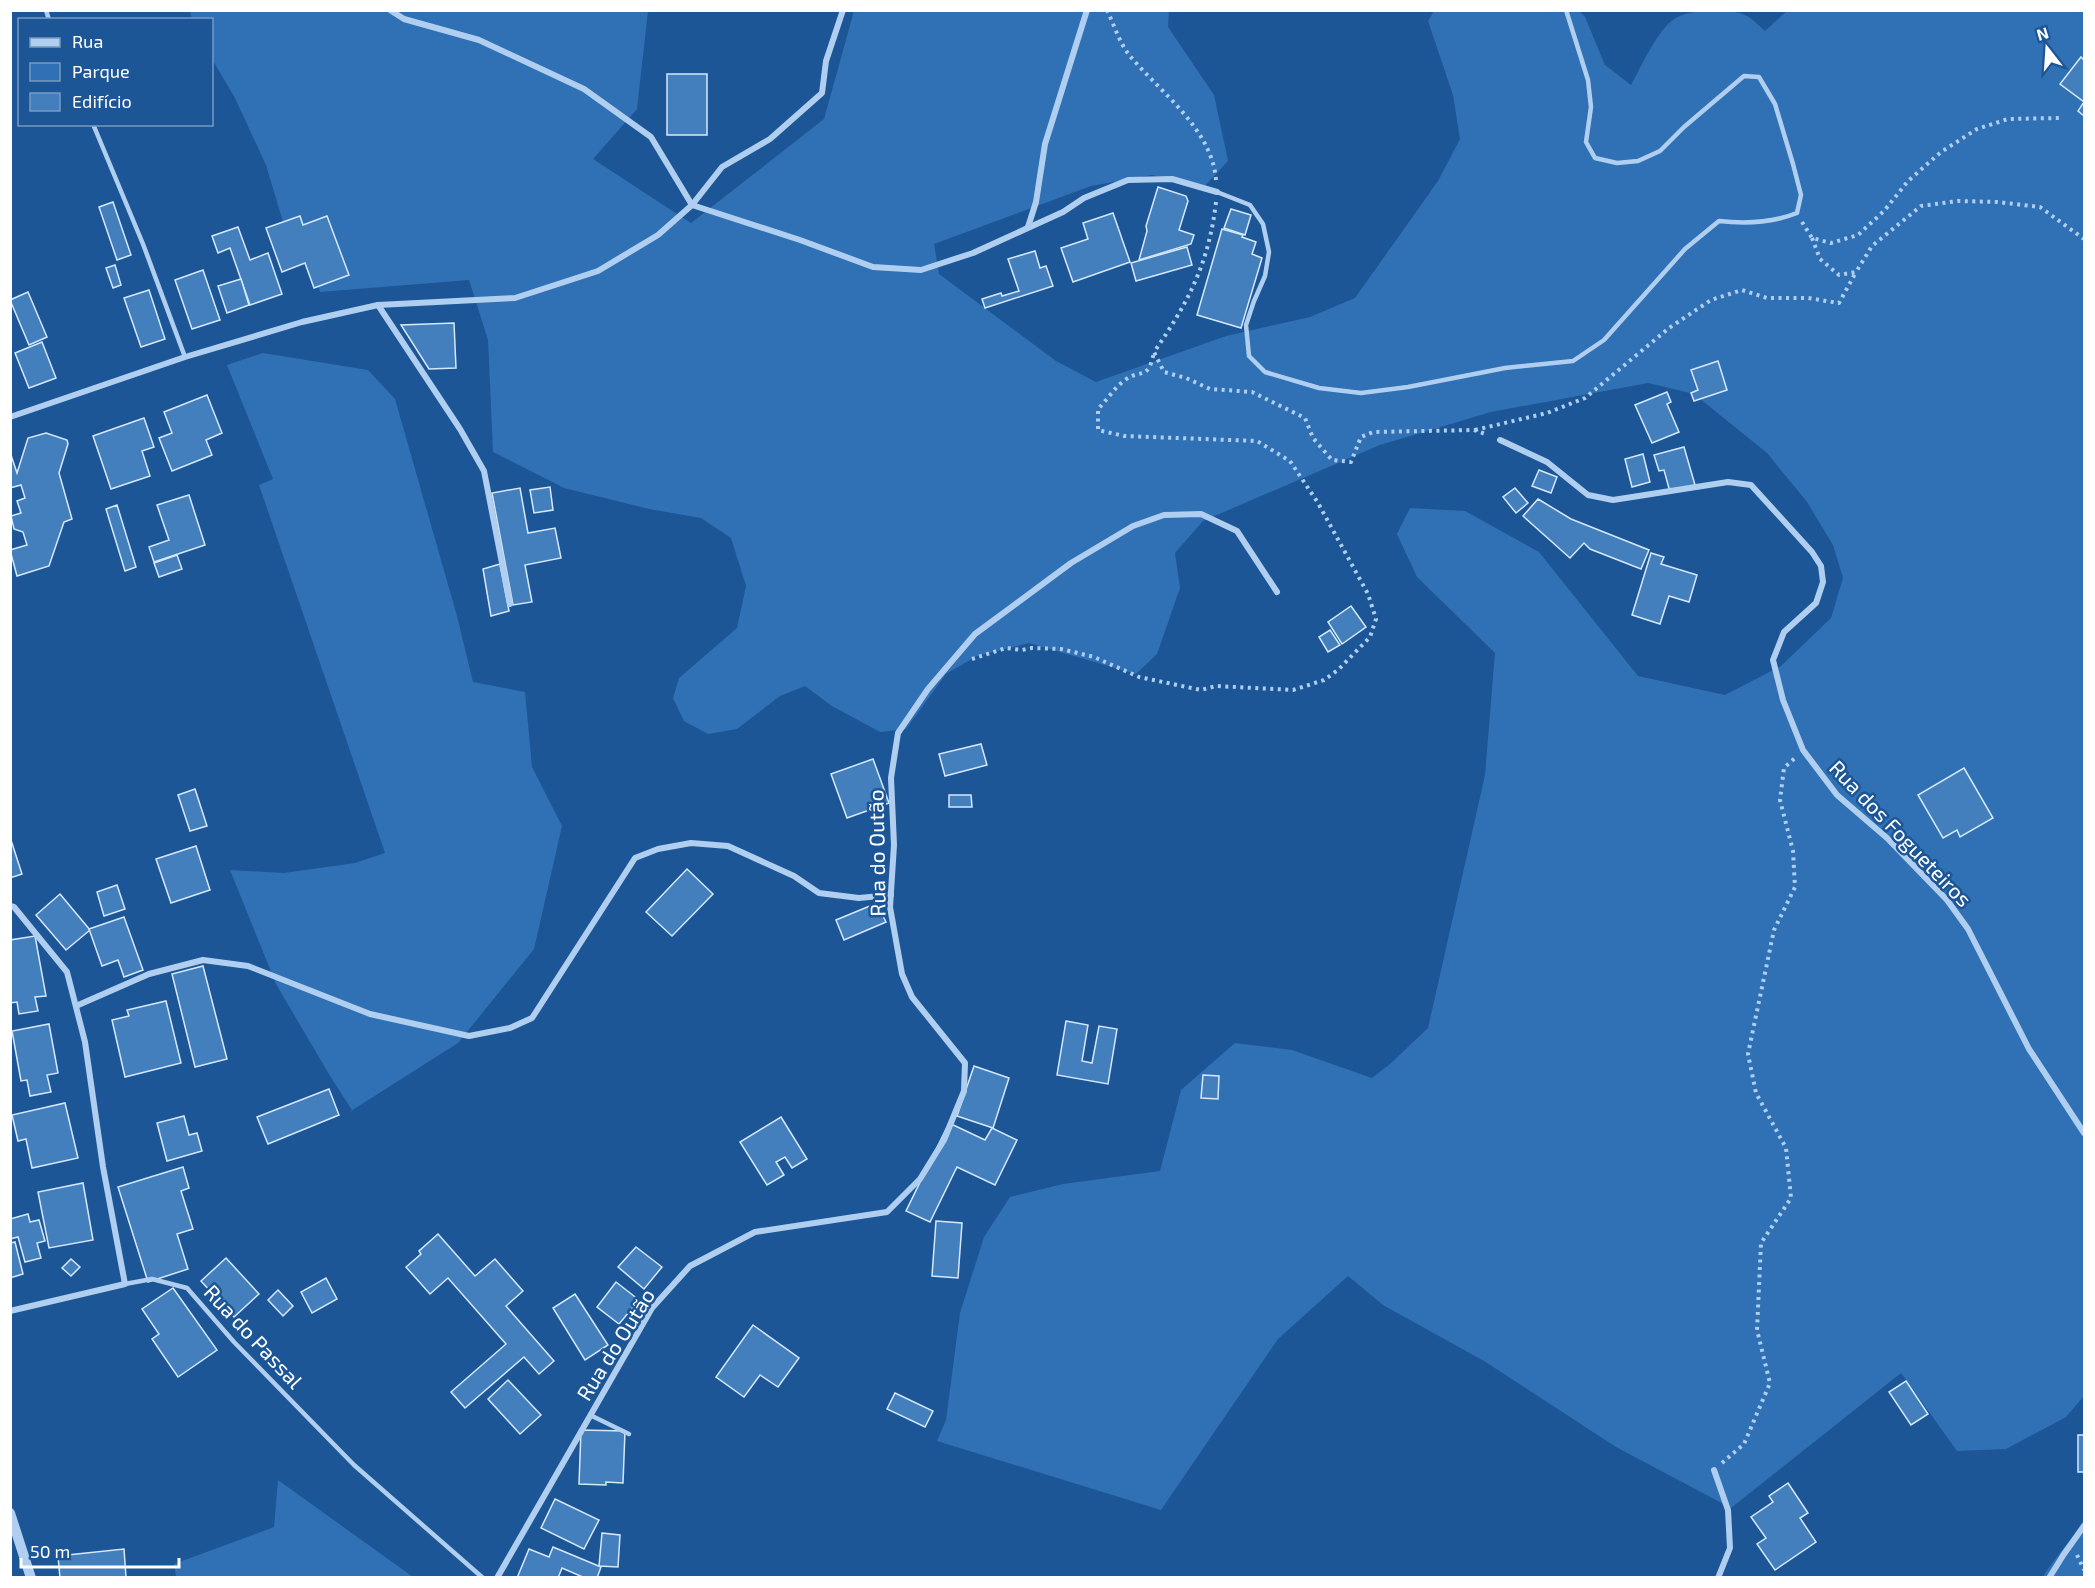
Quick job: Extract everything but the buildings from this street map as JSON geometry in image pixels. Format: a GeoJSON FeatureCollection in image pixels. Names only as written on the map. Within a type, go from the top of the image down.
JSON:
{"type":"FeatureCollection","features":[{"type":"Feature","properties":{"kind":"street"},"geometry":{"type":"LineString","coordinates":[[390,10],[404,19],[479,40],[584,89],[651,137],[692,204],[873,267],[921,270],[973,253],[1063,212],[1084,198],[1128,180],[1172,179],[1217,192]]}},
{"type":"Feature","properties":{"kind":"street"},"geometry":{"type":"LineString","coordinates":[[10,417],[185,357],[302,322],[378,305],[515,298],[598,271],[658,235],[692,204],[722,166],[770,139],[822,93],[826,61],[843,10]]}},
{"type":"Feature","properties":{"kind":"street"},"geometry":{"type":"LineString","coordinates":[[1028,227],[1036,202],[1045,144],[1087,10]]}},
{"type":"Feature","properties":{"kind":"street"},"geometry":{"type":"LineString","coordinates":[[378,305],[455,420],[484,471],[510,604]]}},
{"type":"Feature","properties":{"kind":"street","name":"Rua dos Fogueteiros"},"geometry":{"type":"LineString","coordinates":[[1500,440],[1547,462],[1588,495],[1613,501],[1728,482],[1751,484],[1812,552],[1821,567],[1823,582],[1816,603],[1784,632],[1773,660],[1783,700],[1803,750],[1837,795],[1887,838],[1947,900],[1968,929],[2029,1049],[2085,1133]]}},
{"type":"Feature","properties":{"kind":"street","name":"Rua do Outão"},"geometry":{"type":"LineString","coordinates":[[497,1578],[652,1308],[690,1266],[755,1232],[887,1212],[920,1179],[944,1140],[964,1091],[965,1063],[912,997],[902,974],[890,907],[894,844],[891,778],[898,733],[928,689],[975,634],[1071,563],[1133,526],[1164,514],[1201,514],[1237,531],[1277,592]]}},
{"type":"Feature","properties":{"kind":"street"},"geometry":{"type":"LineString","coordinates":[[76,1006],[149,974],[203,960],[248,966],[370,1014],[469,1036],[510,1028],[532,1018],[635,858],[658,849],[691,843],[728,846],[794,876],[819,893],[859,898],[891,895]]}},
{"type":"Feature","properties":{"kind":"street"},"geometry":{"type":"LineString","coordinates":[[10,906],[14,907],[67,972],[85,1042],[103,1167],[124,1284],[10,1311]]}},
{"type":"Feature","properties":{"kind":"street"},"geometry":{"type":"LineString","coordinates":[[1714,1470],[1728,1510],[1730,1548],[1718,1578]]}},
{"type":"Feature","properties":{"kind":"street"},"geometry":{"type":"LineString","coordinates":[[10,1513],[31,1578]]}},
{"type":"Feature","properties":{"kind":"street"},"geometry":{"type":"LineString","coordinates":[[2049,1578],[2085,1526]]}},
{"type":"Feature","properties":{"kind":"lane"},"geometry":{"type":"LineString","coordinates":[[1217,192],[1250,205],[1263,224],[1269,252],[1265,276],[1246,325],[1250,356],[1265,372],[1319,388],[1361,393],[1408,387],[1505,368],[1573,361],[1604,340],[1685,249],[1719,221],[1743,223],[1782,219],[1797,213],[1801,195],[1775,104],[1759,76],[1744,75],[1684,126],[1660,151],[1638,161],[1617,163],[1595,158],[1586,142],[1592,107],[1588,80],[1566,10]]}},
{"type":"Feature","properties":{"kind":"lane"},"geometry":{"type":"LineString","coordinates":[[94,126],[143,244],[185,357]]}},
{"type":"Feature","properties":{"kind":"lane","name":"Rua do Passal"},"geometry":{"type":"LineString","coordinates":[[124,1284],[152,1279],[187,1288],[234,1342],[354,1465],[483,1578]]}},
{"type":"Feature","properties":{"kind":"lane"},"geometry":{"type":"LineString","coordinates":[[590,1415],[629,1434]]}},
{"type":"Feature","properties":{"kind":"path"},"geometry":{"type":"LineString","coordinates":[[1107,10],[1129,54],[1170,97],[1204,141],[1215,164],[1217,192]]}},
{"type":"Feature","properties":{"kind":"path"},"geometry":{"type":"LineString","coordinates":[[1812,238],[1831,243],[1858,235],[1884,211],[1908,181],[1933,159],[1977,129],[2008,119],[2060,118]]}},
{"type":"Feature","properties":{"kind":"path"},"geometry":{"type":"LineString","coordinates":[[1474,430],[1547,414],[1585,398],[1669,328],[1710,300],[1742,290],[1767,298],[1808,298],[1839,303],[1872,246],[1921,206],[1958,201],[1997,202],[2040,207],[2085,239]]}},
{"type":"Feature","properties":{"kind":"path"},"geometry":{"type":"LineString","coordinates":[[1797,213],[1812,238],[1820,259],[1839,276],[1856,272]]}},
{"type":"Feature","properties":{"kind":"path"},"geometry":{"type":"LineString","coordinates":[[941,673],[962,662],[1006,648],[1022,650],[1032,648],[1052,649],[1094,657],[1139,677],[1201,690],[1216,686],[1293,690],[1324,680],[1338,670],[1370,637],[1376,619],[1368,594],[1323,512],[1290,461],[1257,441],[1124,436],[1098,430],[1098,409],[1126,379],[1143,374],[1152,364],[1154,352]]}},
{"type":"Feature","properties":{"kind":"path"},"geometry":{"type":"LineString","coordinates":[[1714,1470],[1744,1444],[1770,1383],[1757,1330],[1761,1243],[1791,1198],[1786,1148],[1756,1093],[1748,1054],[1774,930],[1795,887],[1793,851],[1780,800],[1784,768],[1803,750]]}},
{"type":"Feature","properties":{"kind":"green space"},"geometry":{"type":"Polygon","coordinates":[[[1721,10],[1740,13],[1749,17],[1765,31],[1787,11],[2084,11],[2084,1396],[2066,1417],[2006,1449],[1957,1451],[1901,1373],[1731,1508],[1616,1447],[1484,1361],[1383,1305],[1348,1276],[1278,1339],[1161,1510],[937,1441],[946,1420],[960,1313],[984,1237],[1010,1197],[1063,1184],[1160,1171],[1181,1090],[1235,1043],[1292,1050],[1372,1078],[1428,1028],[1485,775],[1495,653],[1417,577],[1397,534],[1410,508],[1465,511],[1539,552],[1638,676],[1725,695],[1781,666],[1831,618],[1843,578],[1833,545],[1807,502],[1767,453],[1694,394],[1648,383],[1491,412],[1380,445],[1203,521],[1175,553],[1180,588],[1157,654],[1136,674],[1029,643],[977,656],[946,674],[906,729],[880,732],[832,706],[805,686],[780,696],[737,729],[708,734],[684,721],[673,698],[679,678],[737,628],[746,586],[731,538],[701,518],[649,509],[564,488],[493,452],[488,340],[469,280],[320,292],[308,245],[289,242],[266,165],[235,98],[213,61],[213,18],[192,18],[190,11],[648,11],[637,109],[593,159],[691,223],[824,119],[854,11],[1169,11],[1168,27],[1214,95],[1228,161],[1204,187],[1152,175],[1091,186],[934,244],[939,274],[1056,361],[1096,382],[1226,336],[1310,317],[1355,298],[1438,181],[1460,139],[1453,95],[1428,21],[1434,11],[1579,11],[1585,17],[1605,65],[1631,85],[1650,50],[1668,25],[1674,19],[1699,11],[1721,10]]]}},
{"type":"Feature","properties":{"kind":"green space"},"geometry":{"type":"Polygon","coordinates":[[[263,353],[368,370],[395,399],[457,616],[473,682],[525,692],[532,767],[562,826],[534,949],[458,1043],[351,1111],[347,1113],[352,1110],[276,984],[230,870],[284,873],[355,863],[385,853],[259,485],[273,479],[227,365],[263,353]]]}},
{"type":"Feature","properties":{"kind":"green space"},"geometry":{"type":"Polygon","coordinates":[[[278,1480],[413,1577],[176,1577],[174,1564],[274,1527],[278,1480]]]}},
{"type":"Feature","properties":{"kind":"green space"},"geometry":{"type":"Polygon","coordinates":[[[2084,1519],[2084,1577],[2042,1578],[2074,1534],[2084,1519]]]}}]}
